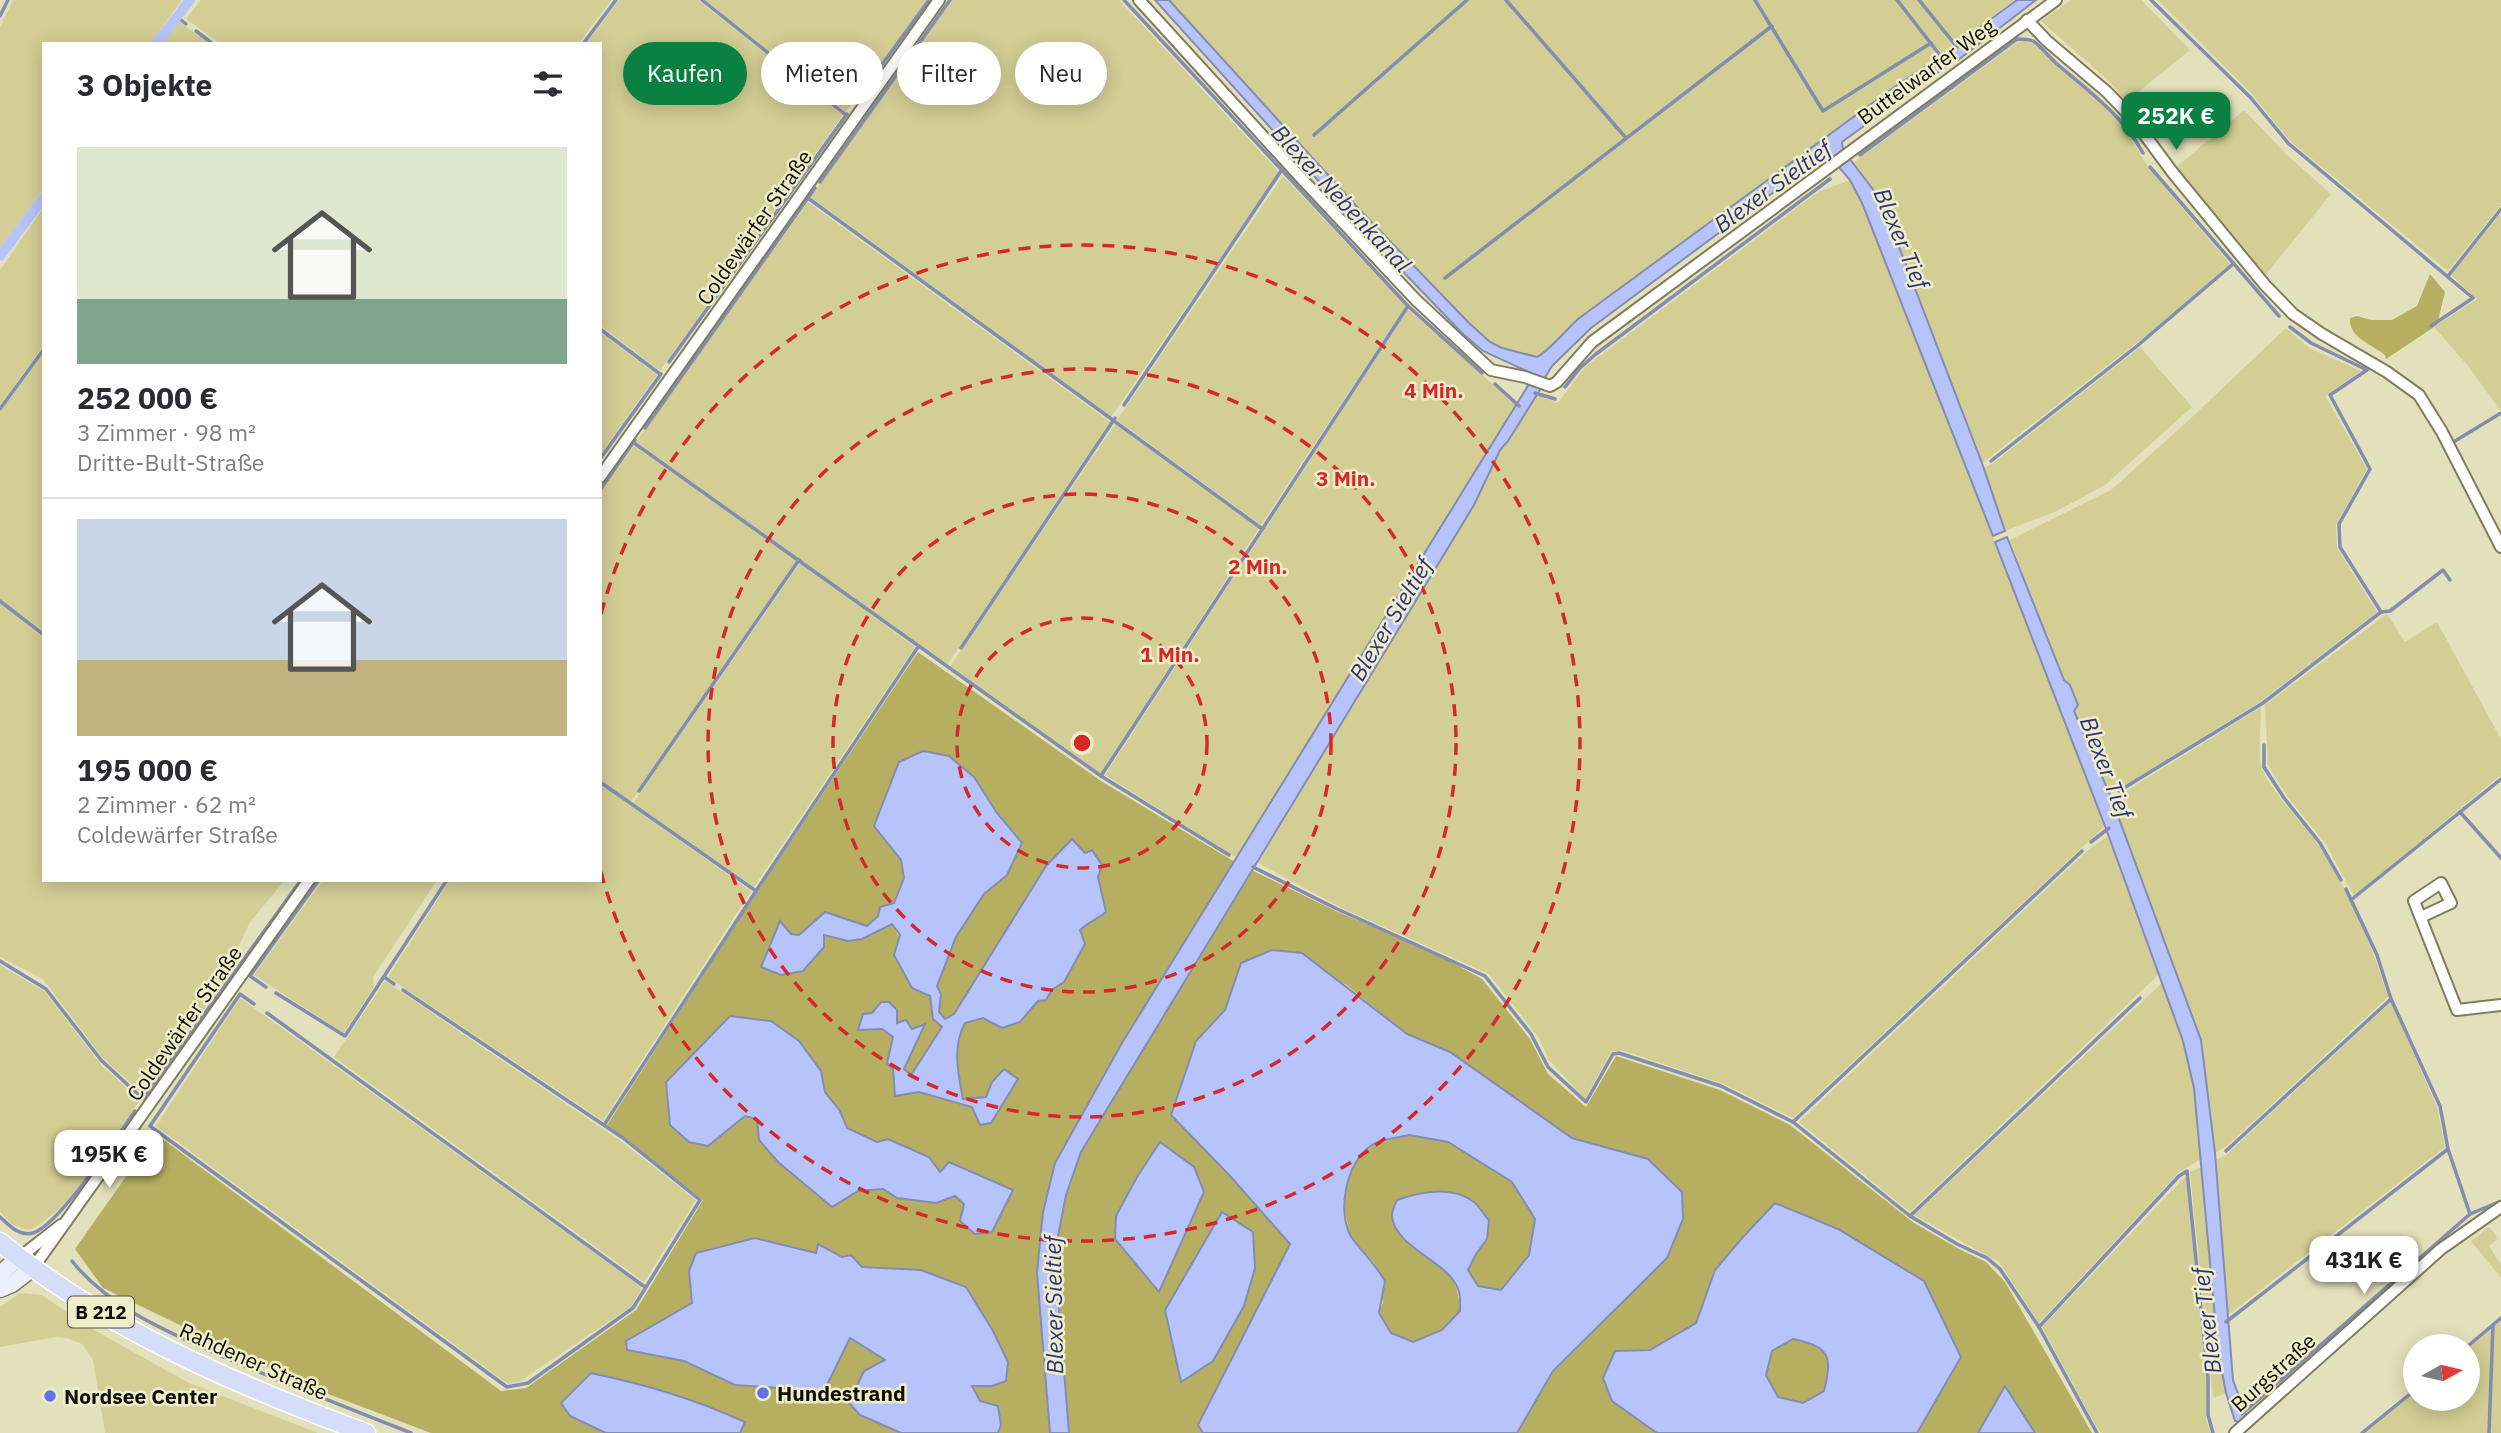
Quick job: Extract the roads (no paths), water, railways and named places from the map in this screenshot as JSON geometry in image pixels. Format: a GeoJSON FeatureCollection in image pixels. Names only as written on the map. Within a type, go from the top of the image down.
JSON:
{"type":"FeatureCollection","features":[{"type":"Feature","properties":{"kind":"main road","name":"B 212"},"geometry":{"type":"LineString","coordinates":[[0,1242],[27,1263]]}},
{"type":"Feature","properties":{"kind":"main road","name":"Rahdener Straße"},"geometry":{"type":"LineString","coordinates":[[27,1263],[103,1312],[209,1371],[366,1433]]}},
{"type":"Feature","properties":{"kind":"street","name":"Coldewärfer Straße"},"geometry":{"type":"LineString","coordinates":[[602,474],[939,0]]}},
{"type":"Feature","properties":{"kind":"street","name":"Buttelwarfer Weg"},"geometry":{"type":"LineString","coordinates":[[1139,0],[1301,179],[1416,300],[1491,370],[1525,377],[1550,386],[1557,382],[1585,347],[2056,0]]}},
{"type":"Feature","properties":{"kind":"street"},"geometry":{"type":"LineString","coordinates":[[2028,20],[2047,41],[2107,92],[2133,119],[2182,184],[2265,285],[2293,314],[2387,372],[2418,395],[2442,432],[2501,547]]}},
{"type":"Feature","properties":{"kind":"street","name":"Coldewärfer Straße"},"geometry":{"type":"LineString","coordinates":[[27,1263],[66,1222],[308,882]]}},
{"type":"Feature","properties":{"kind":"street"},"geometry":{"type":"LineString","coordinates":[[2421,917],[2451,903],[2441,883],[2414,901],[2457,1010],[2501,1005]]}},
{"type":"Feature","properties":{"kind":"street","name":"Burgstraße"},"geometry":{"type":"LineString","coordinates":[[2236,1432],[2441,1249],[2501,1207]]}},
{"type":"Feature","properties":{"kind":"street","name":"Coldewärfer Straße"},"geometry":{"type":"LineString","coordinates":[[27,1263],[66,1222]]}},
{"type":"Feature","properties":{"kind":"street"},"geometry":{"type":"LineString","coordinates":[[0,1274],[27,1263]]}},
{"type":"Feature","properties":{"kind":"street"},"geometry":{"type":"LineString","coordinates":[[0,1289],[12,1284],[27,1263]]}},
{"type":"Feature","properties":{"kind":"water"},"geometry":{"type":"Polygon","coordinates":[[[1155,0],[1169,0],[1358,208],[1469,323],[1490,342],[1502,348],[1537,357],[1578,319],[1893,88],[1944,54],[1951,63],[1842,142],[1843,150],[1833,159],[1825,154],[1591,328],[1552,366],[1544,379],[1483,351],[1463,334],[1361,228],[1155,0]]]}},
{"type":"Feature","properties":{"kind":"water"},"geometry":{"type":"Polygon","coordinates":[[[2017,0],[2036,0],[1958,60],[1950,49],[2017,0]]]}},
{"type":"Feature","properties":{"kind":"water"},"geometry":{"type":"Polygon","coordinates":[[[1849,158],[1881,200],[1982,463],[2005,531],[1993,536],[1862,203],[1850,180],[1838,166],[1849,158]]]}},
{"type":"Feature","properties":{"kind":"water","name":"Blexer Sieltief"},"geometry":{"type":"Polygon","coordinates":[[[1529,384],[1541,388],[1500,450],[1474,505],[1081,1152],[1066,1195],[1058,1236],[1058,1296],[1069,1433],[1050,1433],[1037,1273],[1043,1212],[1055,1163],[1122,1043],[1529,384]]]}},
{"type":"Feature","properties":{"kind":"water"},"geometry":{"type":"Polygon","coordinates":[[[2007,537],[2064,680],[2070,685],[2078,705],[2074,711],[2112,800],[2201,1040],[2215,1153],[2233,1380],[2246,1415],[2240,1422],[2235,1421],[2226,1393],[2218,1350],[2194,1088],[2183,1041],[2105,826],[1995,542],[2007,537]]]}},
{"type":"Feature","properties":{"kind":"water"},"geometry":{"type":"Polygon","coordinates":[[[923,751],[949,756],[974,777],[997,813],[1022,843],[1007,875],[984,894],[956,937],[937,986],[941,994],[939,1012],[945,1019],[954,1014],[1046,866],[1072,839],[1085,853],[1092,850],[1102,865],[1098,877],[1106,912],[1080,930],[1085,944],[1064,982],[1052,990],[1046,1000],[1038,1001],[1020,1022],[1002,1028],[983,1018],[965,1023],[957,1051],[963,1099],[986,1097],[992,1082],[1004,1069],[1018,1079],[991,1123],[980,1125],[972,1107],[919,1092],[895,1096],[893,1069],[887,1063],[893,1037],[882,1029],[858,1030],[863,1014],[872,1013],[881,1002],[889,1002],[897,1010],[897,1023],[906,1020],[912,1029],[925,1024],[904,1069],[911,1075],[942,1027],[933,1019],[930,996],[912,988],[894,955],[900,935],[892,924],[862,939],[848,941],[824,935],[824,947],[803,971],[781,975],[761,967],[780,921],[791,934],[799,935],[825,912],[867,926],[878,916],[880,907],[894,903],[904,878],[901,860],[874,826],[899,762],[923,751]]]}},
{"type":"Feature","properties":{"kind":"water"},"geometry":{"type":"Polygon","coordinates":[[[1272,950],[1302,953],[1407,1034],[1450,1052],[1572,1138],[1648,1159],[1682,1192],[1683,1219],[1667,1258],[1553,1371],[1517,1433],[1203,1433],[1198,1425],[1290,1244],[1171,1115],[1196,1041],[1225,1010],[1241,963],[1272,950]],[[1409,1135],[1376,1143],[1363,1153],[1356,1163],[1346,1188],[1344,1202],[1347,1227],[1352,1238],[1385,1281],[1379,1313],[1391,1333],[1413,1342],[1442,1330],[1460,1311],[1460,1297],[1458,1289],[1444,1270],[1412,1246],[1395,1227],[1392,1216],[1397,1200],[1426,1193],[1446,1192],[1456,1193],[1476,1204],[1489,1220],[1487,1239],[1468,1270],[1478,1286],[1501,1290],[1529,1255],[1535,1219],[1512,1182],[1448,1142],[1409,1135]]]}},
{"type":"Feature","properties":{"kind":"water"},"geometry":{"type":"Polygon","coordinates":[[[730,1016],[771,1021],[799,1041],[821,1071],[825,1092],[840,1111],[847,1128],[877,1142],[888,1139],[929,1157],[940,1172],[949,1162],[1013,1190],[992,1232],[975,1234],[960,1221],[964,1204],[955,1196],[936,1203],[897,1198],[883,1189],[858,1191],[832,1207],[778,1162],[759,1140],[757,1119],[745,1116],[708,1146],[689,1142],[670,1125],[666,1082],[730,1016]]]}},
{"type":"Feature","properties":{"kind":"water"},"geometry":{"type":"Polygon","coordinates":[[[1160,1142],[1194,1167],[1204,1192],[1159,1292],[1115,1239],[1116,1216],[1160,1142]]]}},
{"type":"Feature","properties":{"kind":"water"},"geometry":{"type":"Polygon","coordinates":[[[1775,1203],[1838,1229],[1924,1281],[1961,1357],[1917,1433],[1657,1433],[1612,1401],[1603,1378],[1615,1351],[1650,1350],[1696,1323],[1715,1270],[1775,1203]],[[1793,1339],[1772,1351],[1766,1375],[1778,1397],[1803,1403],[1824,1391],[1828,1361],[1821,1349],[1793,1339]]]}},
{"type":"Feature","properties":{"kind":"water"},"geometry":{"type":"Polygon","coordinates":[[[1222,1212],[1253,1232],[1255,1268],[1244,1306],[1213,1361],[1181,1382],[1165,1310],[1222,1212]]]}},
{"type":"Feature","properties":{"kind":"water"},"geometry":{"type":"Polygon","coordinates":[[[755,1238],[816,1253],[818,1244],[842,1257],[851,1255],[862,1267],[921,1270],[966,1287],[1008,1362],[1006,1381],[992,1386],[972,1386],[980,1401],[998,1406],[1001,1425],[998,1433],[901,1433],[860,1415],[849,1403],[864,1371],[885,1360],[850,1338],[824,1391],[735,1385],[684,1361],[627,1350],[626,1341],[692,1303],[689,1271],[696,1253],[755,1238]]]}},
{"type":"Feature","properties":{"kind":"water"},"geometry":{"type":"Polygon","coordinates":[[[591,1373],[669,1393],[745,1422],[740,1433],[606,1433],[570,1416],[561,1403],[591,1373]]]}},
{"type":"Feature","properties":{"kind":"water"},"geometry":{"type":"Polygon","coordinates":[[[2005,1386],[2035,1433],[1978,1433],[2005,1386]]]}},
{"type":"Feature","properties":{"kind":"waterway"},"geometry":{"type":"LineString","coordinates":[[0,16],[8,0]]}},
{"type":"Feature","properties":{"kind":"waterway"},"geometry":{"type":"LineString","coordinates":[[158,42],[190,0]]}},
{"type":"Feature","properties":{"kind":"waterway"},"geometry":{"type":"LineString","coordinates":[[584,42],[616,0]]}},
{"type":"Feature","properties":{"kind":"waterway"},"geometry":{"type":"LineString","coordinates":[[702,0],[846,115]]}},
{"type":"Feature","properties":{"kind":"waterway"},"geometry":{"type":"LineString","coordinates":[[883,63],[929,0]]}},
{"type":"Feature","properties":{"kind":"waterway"},"geometry":{"type":"LineString","coordinates":[[820,182],[950,0]]}},
{"type":"Feature","properties":{"kind":"waterway"},"geometry":{"type":"LineString","coordinates":[[1124,0],[1408,306],[1482,373]]}},
{"type":"Feature","properties":{"kind":"waterway","name":"Blexer Nebenkanal"},"geometry":{"type":"LineString","coordinates":[[1314,135],[1467,0]]}},
{"type":"Feature","properties":{"kind":"waterway"},"geometry":{"type":"LineString","coordinates":[[1506,0],[1626,138]]}},
{"type":"Feature","properties":{"kind":"waterway"},"geometry":{"type":"LineString","coordinates":[[1755,0],[1823,111],[1931,43]]}},
{"type":"Feature","properties":{"kind":"waterway"},"geometry":{"type":"LineString","coordinates":[[1897,0],[1943,59]]}},
{"type":"Feature","properties":{"kind":"waterway"},"geometry":{"type":"LineString","coordinates":[[1919,0],[1957,47]]}},
{"type":"Feature","properties":{"kind":"waterway"},"geometry":{"type":"LineString","coordinates":[[2151,0],[2251,98],[2288,143],[2473,298],[2431,326]]}},
{"type":"Feature","properties":{"kind":"waterway"},"geometry":{"type":"LineString","coordinates":[[176,16],[186,24]]}},
{"type":"Feature","properties":{"kind":"waterway"},"geometry":{"type":"LineString","coordinates":[[1445,278],[1772,26]]}},
{"type":"Feature","properties":{"kind":"waterway"},"geometry":{"type":"LineString","coordinates":[[196,31],[210,42]]}},
{"type":"Feature","properties":{"kind":"waterway"},"geometry":{"type":"LineString","coordinates":[[1860,155],[2017,39],[2033,41],[2093,94],[2115,115],[2143,153]]}},
{"type":"Feature","properties":{"kind":"waterway"},"geometry":{"type":"LineString","coordinates":[[669,362],[847,114]]}},
{"type":"Feature","properties":{"kind":"waterway"},"geometry":{"type":"LineString","coordinates":[[2150,167],[2279,316]]}},
{"type":"Feature","properties":{"kind":"waterway"},"geometry":{"type":"LineString","coordinates":[[1124,405],[1281,171]]}},
{"type":"Feature","properties":{"kind":"waterway"},"geometry":{"type":"LineString","coordinates":[[1565,387],[1596,354],[1830,179]]}},
{"type":"Feature","properties":{"kind":"waterway"},"geometry":{"type":"LineString","coordinates":[[645,428],[815,188]]}},
{"type":"Feature","properties":{"kind":"waterway"},"geometry":{"type":"LineString","coordinates":[[808,198],[1261,528]]}},
{"type":"Feature","properties":{"kind":"waterway"},"geometry":{"type":"LineString","coordinates":[[0,256],[42,200]]}},
{"type":"Feature","properties":{"kind":"waterway"},"geometry":{"type":"LineString","coordinates":[[2448,276],[2501,209]]}},
{"type":"Feature","properties":{"kind":"waterway"},"geometry":{"type":"LineString","coordinates":[[1991,461],[2137,346],[2233,264]]}},
{"type":"Feature","properties":{"kind":"waterway"},"geometry":{"type":"LineString","coordinates":[[1101,776],[1408,306]]}},
{"type":"Feature","properties":{"kind":"waterway","name":"Blexer Tief"},"geometry":{"type":"LineString","coordinates":[[2119,791],[2263,703],[2381,612],[2340,547],[2339,524],[2370,469],[2330,395],[2367,370],[2311,343],[2290,327]]}},
{"type":"Feature","properties":{"kind":"waterway"},"geometry":{"type":"LineString","coordinates":[[602,330],[660,374]]}},
{"type":"Feature","properties":{"kind":"waterway"},"geometry":{"type":"LineString","coordinates":[[0,409],[42,352]]}},
{"type":"Feature","properties":{"kind":"waterway"},"geometry":{"type":"LineString","coordinates":[[602,456],[661,374]]}},
{"type":"Feature","properties":{"kind":"waterway"},"geometry":{"type":"LineString","coordinates":[[1495,384],[1519,406]]}},
{"type":"Feature","properties":{"kind":"waterway"},"geometry":{"type":"LineString","coordinates":[[1535,393],[1555,399]]}},
{"type":"Feature","properties":{"kind":"waterway"},"geometry":{"type":"LineString","coordinates":[[2455,441],[2501,413]]}},
{"type":"Feature","properties":{"kind":"waterway"},"geometry":{"type":"LineString","coordinates":[[961,648],[1115,418]]}},
{"type":"Feature","properties":{"kind":"waterway"},"geometry":{"type":"LineString","coordinates":[[602,487],[635,440]]}},
{"type":"Feature","properties":{"kind":"waterway"},"geometry":{"type":"LineString","coordinates":[[634,443],[1101,776],[1229,855]]}},
{"type":"Feature","properties":{"kind":"waterway"},"geometry":{"type":"LineString","coordinates":[[639,791],[799,560]]}},
{"type":"Feature","properties":{"kind":"waterway"},"geometry":{"type":"LineString","coordinates":[[2381,612],[2390,611],[2443,570],[2450,580]]}},
{"type":"Feature","properties":{"kind":"waterway"},"geometry":{"type":"LineString","coordinates":[[0,601],[42,633]]}},
{"type":"Feature","properties":{"kind":"waterway"},"geometry":{"type":"LineString","coordinates":[[604,1125],[918,647]]}},
{"type":"Feature","properties":{"kind":"waterway"},"geometry":{"type":"LineString","coordinates":[[2264,745],[2264,767],[2284,798],[2320,843],[2341,880]]}},
{"type":"Feature","properties":{"kind":"waterway"},"geometry":{"type":"LineString","coordinates":[[2351,900],[2501,779]]}},
{"type":"Feature","properties":{"kind":"waterway"},"geometry":{"type":"LineString","coordinates":[[602,783],[756,891]]}},
{"type":"Feature","properties":{"kind":"waterway"},"geometry":{"type":"LineString","coordinates":[[2460,812],[2501,858]]}},
{"type":"Feature","properties":{"kind":"waterway","name":"Blexer Tief"},"geometry":{"type":"LineString","coordinates":[[2091,842],[2109,828]]}},
{"type":"Feature","properties":{"kind":"waterway"},"geometry":{"type":"LineString","coordinates":[[1793,1122],[2082,851]]}},
{"type":"Feature","properties":{"kind":"waterway"},"geometry":{"type":"LineString","coordinates":[[1253,867],[1335,908],[1485,976],[1531,1034],[1548,1067],[1586,1102],[1613,1054],[1619,1053],[1721,1086],[1793,1122],[1910,1216],[1987,1258],[2000,1269],[2039,1327],[2097,1433]]}},
{"type":"Feature","properties":{"kind":"waterway"},"geometry":{"type":"LineString","coordinates":[[0,961],[46,989],[101,1060],[143,1099],[300,882]]}},
{"type":"Feature","properties":{"kind":"waterway"},"geometry":{"type":"LineString","coordinates":[[266,987],[250,976],[318,882]]}},
{"type":"Feature","properties":{"kind":"waterway"},"geometry":{"type":"LineString","coordinates":[[276,993],[345,1036],[446,882]]}},
{"type":"Feature","properties":{"kind":"waterway"},"geometry":{"type":"LineString","coordinates":[[2346,889],[2377,955],[2391,999],[2440,1106],[2448,1149],[2470,1214]]}},
{"type":"Feature","properties":{"kind":"waterway"},"geometry":{"type":"LineString","coordinates":[[384,977],[394,984]]}},
{"type":"Feature","properties":{"kind":"waterway"},"geometry":{"type":"LineString","coordinates":[[254,1004],[240,994],[150,1126],[507,1387],[528,1383],[633,1308],[700,1200],[623,1138],[403,990]]}},
{"type":"Feature","properties":{"kind":"waterway"},"geometry":{"type":"LineString","coordinates":[[1910,1216],[2140,998]]}},
{"type":"Feature","properties":{"kind":"waterway"},"geometry":{"type":"LineString","coordinates":[[2226,1151],[2391,999]]}},
{"type":"Feature","properties":{"kind":"waterway"},"geometry":{"type":"LineString","coordinates":[[267,1013],[645,1287]]}},
{"type":"Feature","properties":{"kind":"waterway"},"geometry":{"type":"LineString","coordinates":[[0,1217],[15,1230],[23,1233],[33,1233],[44,1226],[72,1197],[135,1111]]}},
{"type":"Feature","properties":{"kind":"waterway","name":"Blexer Tief"},"geometry":{"type":"LineString","coordinates":[[2226,1322],[2448,1149]]}},
{"type":"Feature","properties":{"kind":"waterway","name":"Blexer Tief"},"geometry":{"type":"LineString","coordinates":[[2039,1327],[2179,1176],[2187,1171],[2208,1378],[2208,1415],[2213,1433]]}},
{"type":"Feature","properties":{"kind":"waterway"},"geometry":{"type":"LineString","coordinates":[[2242,1414],[2470,1214],[2501,1201]]}},
{"type":"Feature","properties":{"kind":"waterway"},"geometry":{"type":"LineString","coordinates":[[72,1261],[105,1293],[164,1330],[251,1369],[411,1433]]}},
{"type":"Feature","properties":{"kind":"waterway"},"geometry":{"type":"LineString","coordinates":[[2480,1336],[2501,1318]]}},
{"type":"Feature","properties":{"kind":"waterway"},"geometry":{"type":"LineString","coordinates":[[2489,1433],[2493,1325]]}},
{"type":"Feature","properties":{"kind":"waterway"},"geometry":{"type":"LineString","coordinates":[[2362,1433],[2403,1400]]}},
{"type":"Feature","properties":{"kind":"place","name":"Hundestrand"},"geometry":{"type":"Point","coordinates":[763,1393]}},
{"type":"Feature","properties":{"kind":"place","name":"Nordsee Center"},"geometry":{"type":"Point","coordinates":[50,1396]}}]}
